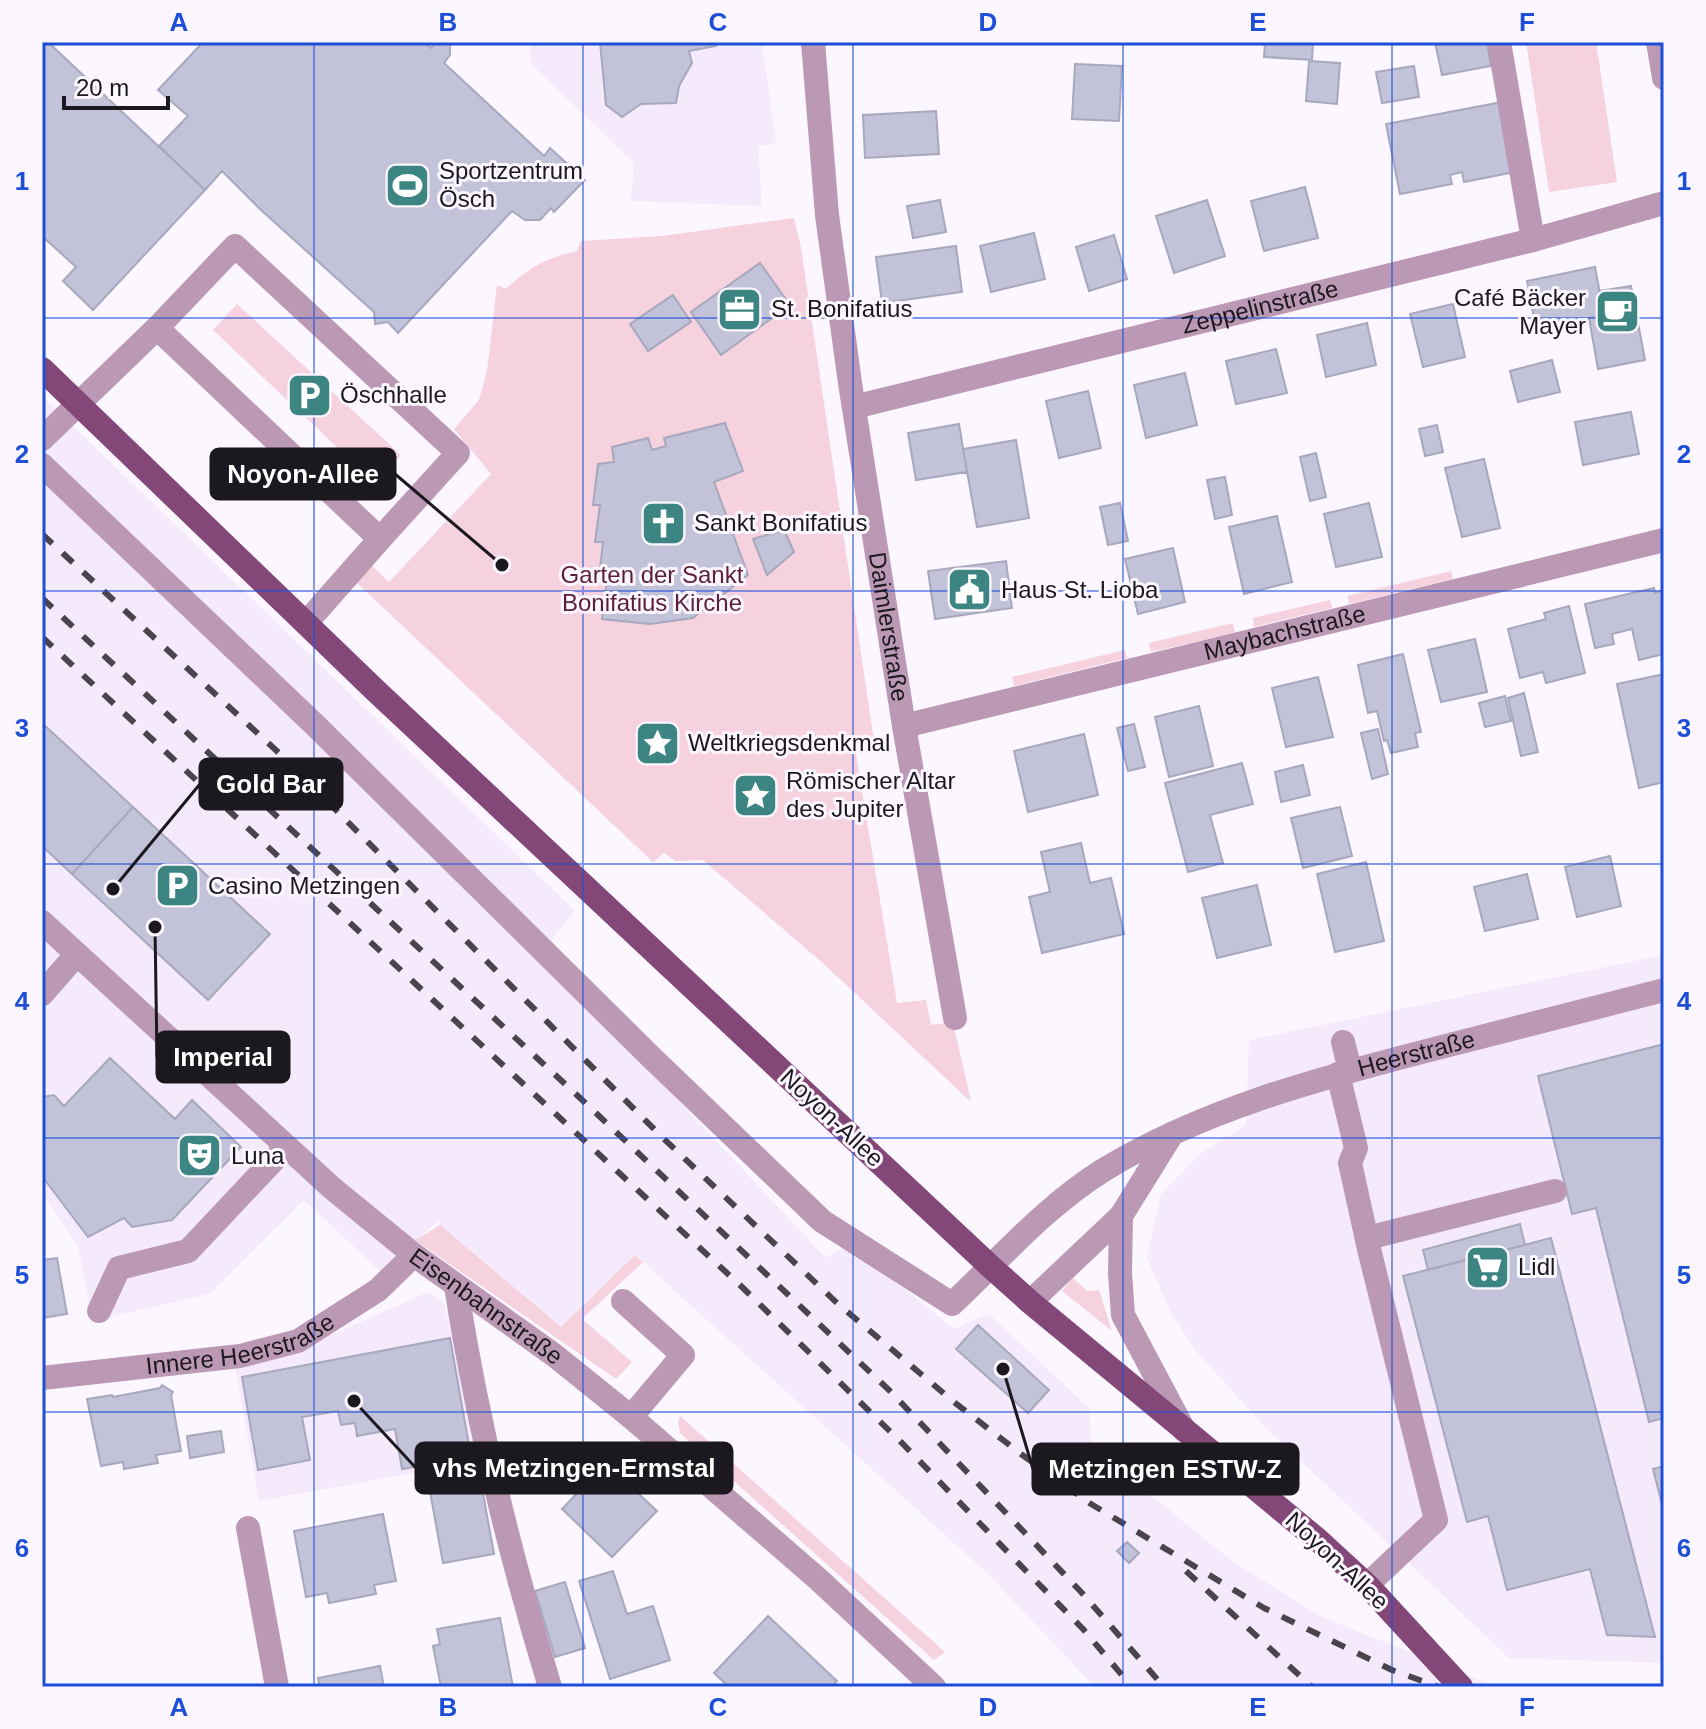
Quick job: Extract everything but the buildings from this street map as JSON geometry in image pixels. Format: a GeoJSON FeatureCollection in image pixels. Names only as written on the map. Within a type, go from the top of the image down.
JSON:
{"type":"FeatureCollection","features":[{"type":"Feature","properties":{"kind":"main road","name":"Noyon-Allee"},"geometry":{"type":"LineString","coordinates":[[42,369],[306,623],[991,1267],[1318,1540],[1367,1585],[1461,1687]]}},
{"type":"Feature","properties":{"kind":"street","name":"Daimlerstraße"},"geometry":{"type":"LineString","coordinates":[[813,42],[827,215],[854,407],[904,726],[955,1018]]}},
{"type":"Feature","properties":{"kind":"street"},"geometry":{"type":"LineString","coordinates":[[1499,42],[1533,240]]}},
{"type":"Feature","properties":{"kind":"street"},"geometry":{"type":"LineString","coordinates":[[1658,42],[1664,78]]}},
{"type":"Feature","properties":{"kind":"street","name":"Zeppelinstraße"},"geometry":{"type":"LineString","coordinates":[[854,407],[1533,240],[1664,203]]}},
{"type":"Feature","properties":{"kind":"street"},"geometry":{"type":"LineString","coordinates":[[42,439],[121,365],[235,246],[458,453],[306,623]]}},
{"type":"Feature","properties":{"kind":"street"},"geometry":{"type":"LineString","coordinates":[[157,328],[380,539]]}},
{"type":"Feature","properties":{"kind":"street","name":"Heerstraße"},"geometry":{"type":"LineString","coordinates":[[42,465],[316,726],[822,1221],[952,1304],[1035,1221],[1100,1172],[1172,1133],[1344,1072],[1664,990]]}},
{"type":"Feature","properties":{"kind":"street","name":"Maybachstraße"},"geometry":{"type":"LineString","coordinates":[[904,726],[1664,540]]}},
{"type":"Feature","properties":{"kind":"street","name":"Eisenbahnstraße"},"geometry":{"type":"LineString","coordinates":[[46,933],[77,954],[286,1147],[414,1255],[554,1355],[631,1417],[810,1571],[934,1687]]}},
{"type":"Feature","properties":{"kind":"street"},"geometry":{"type":"LineString","coordinates":[[42,994],[77,954]]}},
{"type":"Feature","properties":{"kind":"street"},"geometry":{"type":"LineString","coordinates":[[1343,1042],[1344,1072],[1356,1148],[1350,1163],[1436,1520],[1367,1585]]}},
{"type":"Feature","properties":{"kind":"street"},"geometry":{"type":"LineString","coordinates":[[1030,1302],[1121,1216],[1172,1133]]}},
{"type":"Feature","properties":{"kind":"street"},"geometry":{"type":"LineString","coordinates":[[99,1311],[119,1268],[188,1251],[286,1147]]}},
{"type":"Feature","properties":{"kind":"street"},"geometry":{"type":"LineString","coordinates":[[1367,1238],[1555,1191]]}},
{"type":"Feature","properties":{"kind":"street"},"geometry":{"type":"LineString","coordinates":[[1121,1216],[1123,1315],[1184,1430]]}},
{"type":"Feature","properties":{"kind":"street","name":"Innere Heerstraße"},"geometry":{"type":"LineString","coordinates":[[42,1378],[240,1356],[298,1341],[378,1290],[414,1255]]}},
{"type":"Feature","properties":{"kind":"street"},"geometry":{"type":"LineString","coordinates":[[456,1286],[489,1460],[517,1577],[550,1687]]}},
{"type":"Feature","properties":{"kind":"street"},"geometry":{"type":"LineString","coordinates":[[623,1301],[683,1355],[631,1417]]}},
{"type":"Feature","properties":{"kind":"street"},"geometry":{"type":"LineString","coordinates":[[248,1528],[277,1687]]}},
{"type":"Feature","properties":{"kind":"shaded area"},"geometry":{"type":"Polygon","coordinates":[[[530,42],[762,42],[776,144],[758,146],[762,206],[631,201],[634,163],[531,64],[530,42]]]}},
{"type":"Feature","properties":{"kind":"shaded area"},"geometry":{"type":"Polygon","coordinates":[[[42,396],[575,911],[540,953],[826,1258],[849,1244],[954,1329],[989,1314],[1089,1408],[1092,1447],[1232,1561],[1320,1616],[1496,1687],[1094,1686],[987,1573],[635,1255],[561,1327],[440,1225],[439,1220],[381,1272],[304,1200],[209,1294],[92,1321],[78,1246],[42,1192],[42,396]]]}},
{"type":"Feature","properties":{"kind":"shaded area"},"geometry":{"type":"Polygon","coordinates":[[[1664,955],[1664,1663],[1509,1658],[1266,1428],[1196,1351],[1170,1311],[1147,1258],[1161,1194],[1201,1153],[1246,1125],[1249,1040],[1664,955]]]}},
{"type":"Feature","properties":{"kind":"shaded area"},"geometry":{"type":"Polygon","coordinates":[[[428,1292],[444,1303],[486,1460],[259,1501],[235,1365],[329,1336],[428,1292]]]}},
{"type":"Feature","properties":{"kind":"green space"},"geometry":{"type":"Polygon","coordinates":[[[1526,42],[1596,42],[1617,182],[1549,192],[1526,42]]]}},
{"type":"Feature","properties":{"kind":"green space","name":"Garten der Sankt Bonifatius Kirche"},"geometry":{"type":"Polygon","coordinates":[[[794,218],[875,748],[856,754],[897,1003],[926,1000],[931,1025],[953,1022],[971,1102],[825,965],[703,860],[676,861],[664,853],[653,862],[355,581],[370,564],[389,582],[491,474],[454,429],[479,400],[487,371],[497,285],[506,289],[539,264],[577,251],[581,241],[662,236],[794,218]]]}},
{"type":"Feature","properties":{"kind":"green space"},"geometry":{"type":"Polygon","coordinates":[[[237,304],[401,455],[375,483],[213,330],[237,304]]]}},
{"type":"Feature","properties":{"kind":"green space"},"geometry":{"type":"Polygon","coordinates":[[[1451,571],[1453,579],[1349,604],[1347,596],[1451,571]]]}},
{"type":"Feature","properties":{"kind":"green space"},"geometry":{"type":"Polygon","coordinates":[[[1330,600],[1332,608],[1254,627],[1253,618],[1330,600]]]}},
{"type":"Feature","properties":{"kind":"green space"},"geometry":{"type":"Polygon","coordinates":[[[1233,623],[1235,633],[1151,652],[1149,643],[1233,623]]]}},
{"type":"Feature","properties":{"kind":"green space"},"geometry":{"type":"Polygon","coordinates":[[[1125,650],[1127,658],[1014,686],[1012,677],[1125,650]]]}},
{"type":"Feature","properties":{"kind":"green space"},"geometry":{"type":"Polygon","coordinates":[[[440,1225],[561,1327],[635,1255],[643,1262],[582,1319],[632,1362],[616,1379],[415,1240],[440,1225]]]}},
{"type":"Feature","properties":{"kind":"green space"},"geometry":{"type":"Polygon","coordinates":[[[1073,1278],[1087,1291],[1099,1290],[1112,1331],[1062,1291],[1073,1278]]]}},
{"type":"Feature","properties":{"kind":"green space"},"geometry":{"type":"Polygon","coordinates":[[[680,1416],[945,1652],[934,1660],[680,1433],[680,1416]]]}},
{"type":"Feature","properties":{"kind":"railway"},"geometry":{"type":"LineString","coordinates":[[42,534],[280,754],[663,1138],[837,1303],[954,1402],[1091,1504],[1264,1608],[1392,1670],[1439,1687]]}},
{"type":"Feature","properties":{"kind":"railway"},"geometry":{"type":"LineString","coordinates":[[42,598],[890,1391],[1082,1593],[1164,1687]]}},
{"type":"Feature","properties":{"kind":"railway"},"geometry":{"type":"LineString","coordinates":[[42,637],[742,1287],[902,1443],[1083,1629],[1132,1687]]}},
{"type":"Feature","properties":{"kind":"railway"},"geometry":{"type":"LineString","coordinates":[[1186,1571],[1312,1687]]}},
{"type":"Feature","properties":{"kind":"place","name":"Sportzentrum Ösch"},"geometry":{"type":"Point","coordinates":[408,185]}},
{"type":"Feature","properties":{"kind":"place","name":"St. Bonifatius"},"geometry":{"type":"Point","coordinates":[740,309]}},
{"type":"Feature","properties":{"kind":"place","name":"Café Bäcker Mayer"},"geometry":{"type":"Point","coordinates":[1617,312]}},
{"type":"Feature","properties":{"kind":"place","name":"Öschhalle"},"geometry":{"type":"Point","coordinates":[309,395]}},
{"type":"Feature","properties":{"kind":"place","name":"Sankt Bonifatius"},"geometry":{"type":"Point","coordinates":[663,523]}},
{"type":"Feature","properties":{"kind":"place","name":"Noyon-Allee"},"geometry":{"type":"Point","coordinates":[502,565]}},
{"type":"Feature","properties":{"kind":"place","name":"Haus St. Lioba"},"geometry":{"type":"Point","coordinates":[970,590]}},
{"type":"Feature","properties":{"kind":"place","name":"Weltkriegsdenkmal"},"geometry":{"type":"Point","coordinates":[657,743]}},
{"type":"Feature","properties":{"kind":"place","name":"Römischer Altar des Jupiter"},"geometry":{"type":"Point","coordinates":[755,795]}},
{"type":"Feature","properties":{"kind":"place","name":"Casino Metzingen"},"geometry":{"type":"Point","coordinates":[177,886]}},
{"type":"Feature","properties":{"kind":"place","name":"Gold Bar"},"geometry":{"type":"Point","coordinates":[113,889]}},
{"type":"Feature","properties":{"kind":"place","name":"Imperial"},"geometry":{"type":"Point","coordinates":[155,927]}},
{"type":"Feature","properties":{"kind":"place","name":"Luna"},"geometry":{"type":"Point","coordinates":[200,1156]}},
{"type":"Feature","properties":{"kind":"place","name":"Lidl"},"geometry":{"type":"Point","coordinates":[1487,1267]}},
{"type":"Feature","properties":{"kind":"place","name":"Metzingen ESTW-Z"},"geometry":{"type":"Point","coordinates":[1003,1369]}},
{"type":"Feature","properties":{"kind":"place","name":"vhs Metzingen-Ermstal"},"geometry":{"type":"Point","coordinates":[354,1401]}}]}
